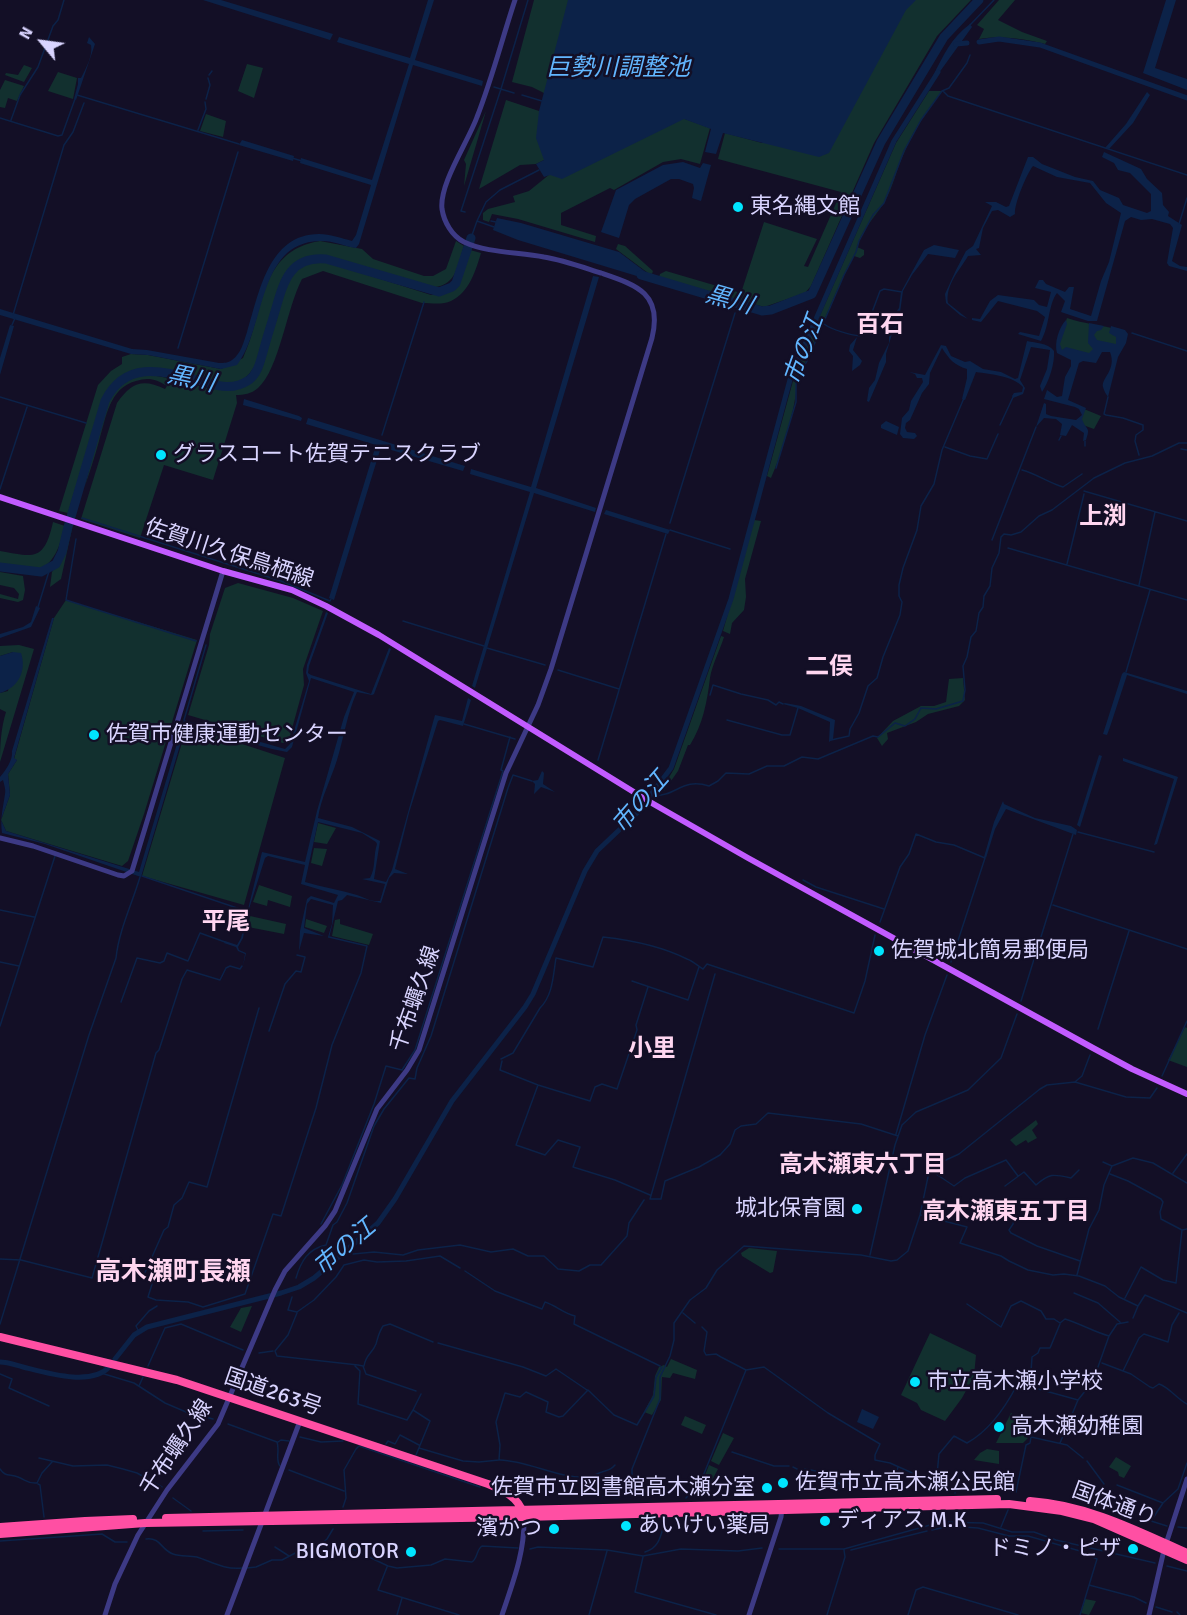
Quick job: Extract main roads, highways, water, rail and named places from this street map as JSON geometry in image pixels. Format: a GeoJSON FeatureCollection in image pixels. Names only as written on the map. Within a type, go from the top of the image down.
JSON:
{"type":"FeatureCollection","features":[{"type":"Feature","properties":{"kind":"highway","name":"国道263号"},"geometry":{"type":"LineString","coordinates":[[0,1337],[143,1371],[300,1421],[499,1488],[514,1497],[523,1513]]}},
{"type":"Feature","properties":{"kind":"highway","name":"国体通り"},"geometry":{"type":"LineString","coordinates":[[523,1513],[782,1507],[1030,1505],[1094,1519],[1187,1553]]}},
{"type":"Feature","properties":{"kind":"highway"},"geometry":{"type":"LineString","coordinates":[[0,1527],[85,1521],[523,1513]]}},
{"type":"Feature","properties":{"kind":"highway"},"geometry":{"type":"LineString","coordinates":[[0,1534],[147,1521]]}},
{"type":"Feature","properties":{"kind":"highway","name":"国体通り"},"geometry":{"type":"LineString","coordinates":[[1166,1547],[1187,1560]]}},
{"type":"Feature","properties":{"kind":"main road","name":"佐賀川久保鳥栖線"},"geometry":{"type":"LineString","coordinates":[[0,497],[223,571],[292,590],[327,606],[379,635],[647,800],[1010,1003],[1132,1069],[1187,1094]]}},
{"type":"Feature","properties":{"kind":"water"},"geometry":{"type":"Polygon","coordinates":[[[203,0],[221,0],[333,34],[330,40],[203,0]]]}},
{"type":"Feature","properties":{"kind":"water"},"geometry":{"type":"Polygon","coordinates":[[[428,0],[434,0],[415,60],[483,81],[482,86],[413,65],[359,244],[356,248],[319,241],[299,245],[284,256],[273,271],[246,349],[237,365],[221,369],[148,355],[131,354],[0,315],[0,309],[132,349],[219,363],[232,360],[242,347],[262,284],[277,255],[288,244],[302,237],[323,234],[352,241],[356,235],[371,185],[300,163],[301,158],[372,180],[409,64],[337,42],[339,37],[410,58],[428,0]]]}},
{"type":"Feature","properties":{"kind":"water","name":"巨勢川調整池"},"geometry":{"type":"Polygon","coordinates":[[[568,0],[916,0],[906,10],[829,153],[819,157],[723,133],[716,154],[705,152],[711,129],[684,119],[562,179],[550,175],[544,177],[536,164],[544,160],[536,138],[539,111],[568,0]]]}},
{"type":"Feature","properties":{"kind":"water"},"geometry":{"type":"Polygon","coordinates":[[[1166,0],[1176,0],[1155,68],[1187,79],[1187,90],[1143,73],[1166,0]]]}},
{"type":"Feature","properties":{"kind":"water"},"geometry":{"type":"Polygon","coordinates":[[[970,24],[972,27],[936,77],[933,76],[953,41],[970,24]]]}},
{"type":"Feature","properties":{"kind":"water"},"geometry":{"type":"Polygon","coordinates":[[[89,37],[95,44],[89,61],[91,53],[91,45],[87,43],[89,37]]]}},
{"type":"Feature","properties":{"kind":"water"},"geometry":{"type":"Polygon","coordinates":[[[89,63],[76,100],[74,99],[78,78],[81,78],[89,63]]]}},
{"type":"Feature","properties":{"kind":"water"},"geometry":{"type":"Polygon","coordinates":[[[1147,92],[1150,95],[1133,123],[1109,149],[1105,148],[1126,124],[1147,92]]]}},
{"type":"Feature","properties":{"kind":"water"},"geometry":{"type":"Polygon","coordinates":[[[242,140],[294,156],[293,161],[239,145],[242,140]]]}},
{"type":"Feature","properties":{"kind":"water"},"geometry":{"type":"Polygon","coordinates":[[[1104,152],[1141,169],[1147,179],[1162,193],[1163,205],[1169,212],[1168,216],[1182,225],[1172,261],[1187,267],[1187,271],[1169,266],[1167,263],[1173,228],[1170,224],[1131,217],[1125,221],[1097,321],[1088,321],[1061,312],[1065,301],[1057,293],[1041,341],[1018,334],[1020,332],[1039,336],[1045,317],[1037,311],[998,301],[981,322],[972,320],[972,318],[980,319],[990,301],[998,295],[1034,300],[1039,305],[1047,307],[1051,292],[1035,288],[1039,280],[1065,292],[1069,287],[1074,287],[1070,309],[1091,316],[1109,262],[1121,213],[1106,203],[1090,183],[1057,177],[1033,166],[1021,189],[1015,214],[1010,217],[998,210],[992,211],[983,228],[979,248],[976,249],[981,255],[968,256],[951,284],[948,303],[968,319],[946,303],[945,294],[956,270],[966,251],[973,246],[992,206],[985,202],[996,202],[1006,207],[1009,206],[1028,157],[1033,157],[1042,164],[1075,177],[1093,181],[1100,190],[1119,198],[1123,205],[1147,213],[1151,211],[1151,194],[1130,173],[1118,170],[1114,163],[1102,157],[1104,152]]]}},
{"type":"Feature","properties":{"kind":"water"},"geometry":{"type":"Polygon","coordinates":[[[683,162],[700,168],[703,163],[711,165],[701,201],[692,198],[693,184],[671,179],[635,199],[629,205],[619,238],[601,232],[616,190],[663,165],[683,162]]]}},
{"type":"Feature","properties":{"kind":"water"},"geometry":{"type":"Polygon","coordinates":[[[497,218],[619,252],[651,276],[650,280],[518,240],[493,230],[497,218]]]}},
{"type":"Feature","properties":{"kind":"water"},"geometry":{"type":"Polygon","coordinates":[[[934,245],[959,250],[955,258],[928,254],[912,275],[903,291],[898,327],[892,334],[886,362],[869,402],[867,401],[869,388],[875,380],[879,363],[889,343],[889,334],[896,325],[896,312],[899,308],[901,292],[924,250],[934,245]]]}},
{"type":"Feature","properties":{"kind":"water"},"geometry":{"type":"Polygon","coordinates":[[[593,276],[599,277],[536,488],[596,508],[595,512],[534,493],[475,688],[472,686],[530,492],[470,474],[471,469],[531,487],[593,276]]]}},
{"type":"Feature","properties":{"kind":"water"},"geometry":{"type":"Polygon","coordinates":[[[1066,320],[1067,324],[1060,344],[1062,350],[1066,347],[1089,353],[1093,349],[1088,343],[1089,323],[1104,326],[1094,335],[1097,340],[1116,344],[1116,337],[1109,333],[1111,326],[1125,330],[1128,334],[1118,357],[1108,397],[1103,384],[1112,364],[1110,352],[1102,352],[1096,363],[1083,361],[1079,363],[1068,400],[1086,408],[1082,419],[1088,432],[1086,440],[1083,441],[1084,433],[1072,425],[1066,436],[1060,435],[1062,424],[1056,419],[1044,418],[1036,427],[1044,403],[1046,414],[1051,416],[1076,420],[1082,415],[1075,407],[1044,399],[1047,390],[1057,397],[1062,396],[1065,377],[1071,366],[1071,360],[1057,353],[1056,349],[1058,335],[1066,320]]]}},
{"type":"Feature","properties":{"kind":"water"},"geometry":{"type":"Polygon","coordinates":[[[10,325],[14,326],[0,375],[0,358],[10,325]]]}},
{"type":"Feature","properties":{"kind":"water"},"geometry":{"type":"Polygon","coordinates":[[[857,337],[853,350],[862,361],[852,371],[853,356],[849,351],[850,345],[857,337]]]}},
{"type":"Feature","properties":{"kind":"water"},"geometry":{"type":"Polygon","coordinates":[[[1027,341],[1045,345],[1054,351],[1051,372],[1042,392],[1040,386],[1047,369],[1050,350],[1031,347],[1020,380],[1025,388],[1023,394],[1013,398],[1014,393],[1022,392],[1023,387],[1014,380],[976,372],[965,400],[962,399],[967,369],[952,361],[942,348],[930,373],[929,384],[922,393],[910,420],[906,423],[907,432],[915,433],[917,436],[914,439],[903,438],[900,434],[902,418],[909,410],[911,401],[923,382],[922,378],[917,378],[915,374],[909,372],[925,375],[941,345],[946,346],[951,356],[965,362],[970,361],[983,369],[1001,372],[1015,379],[1018,378],[1027,341]]]}},
{"type":"Feature","properties":{"kind":"water"},"geometry":{"type":"Polygon","coordinates":[[[244,399],[299,416],[302,418],[301,421],[243,405],[244,399]]]}},
{"type":"Feature","properties":{"kind":"water"},"geometry":{"type":"Polygon","coordinates":[[[308,418],[465,466],[463,471],[381,447],[334,600],[329,598],[376,445],[306,424],[308,418]]]}},
{"type":"Feature","properties":{"kind":"water"},"geometry":{"type":"Polygon","coordinates":[[[886,421],[899,427],[897,435],[881,428],[886,421]]]}},
{"type":"Feature","properties":{"kind":"water"},"geometry":{"type":"Polygon","coordinates":[[[606,510],[670,530],[668,534],[604,514],[606,510]]]}},
{"type":"Feature","properties":{"kind":"water"},"geometry":{"type":"Polygon","coordinates":[[[36,606],[40,608],[31,627],[0,638],[0,634],[31,622],[36,606]]]}},
{"type":"Feature","properties":{"kind":"water"},"geometry":{"type":"Polygon","coordinates":[[[326,612],[328,613],[309,666],[308,673],[311,675],[371,694],[389,648],[391,649],[374,694],[372,695],[357,692],[318,818],[352,827],[380,841],[374,879],[386,882],[392,870],[435,715],[462,721],[468,698],[471,700],[463,726],[438,721],[409,813],[395,869],[408,874],[394,873],[389,878],[381,903],[347,895],[338,901],[329,938],[333,905],[311,899],[307,904],[304,928],[324,936],[304,933],[299,951],[300,931],[307,899],[311,896],[334,903],[338,895],[301,884],[305,865],[268,856],[265,858],[248,912],[243,938],[238,947],[246,953],[243,966],[245,954],[238,951],[236,947],[224,943],[225,941],[237,945],[241,938],[262,852],[305,862],[344,717],[354,692],[311,678],[292,747],[287,752],[186,725],[141,877],[45,844],[2,833],[1,821],[6,831],[139,872],[184,720],[285,749],[290,744],[309,681],[306,673],[307,665],[326,612]],[[318,822],[305,882],[380,901],[385,884],[362,879],[370,878],[372,874],[377,844],[362,833],[318,822]]]}},
{"type":"Feature","properties":{"kind":"water"},"geometry":{"type":"Polygon","coordinates":[[[52,618],[54,618],[14,758],[17,760],[8,774],[10,795],[2,819],[5,791],[3,780],[0,782],[0,777],[10,761],[52,618]]]}},
{"type":"Feature","properties":{"kind":"water"},"geometry":{"type":"Polygon","coordinates":[[[13,652],[21,653],[22,672],[12,687],[0,693],[0,656],[13,652]]]}},
{"type":"Feature","properties":{"kind":"water"},"geometry":{"type":"Polygon","coordinates":[[[1124,672],[1187,691],[1187,694],[1127,675],[1107,735],[1103,734],[1124,672]]]}},
{"type":"Feature","properties":{"kind":"water"},"geometry":{"type":"Polygon","coordinates":[[[783,704],[801,706],[835,720],[833,739],[829,742],[830,722],[783,704]]]}},
{"type":"Feature","properties":{"kind":"water"},"geometry":{"type":"Polygon","coordinates":[[[1099,755],[1102,756],[1080,827],[1077,825],[1099,755]]]}},
{"type":"Feature","properties":{"kind":"water"},"geometry":{"type":"Polygon","coordinates":[[[1123,758],[1178,777],[1157,844],[1154,845],[1174,779],[1123,761],[1123,758]]]}},
{"type":"Feature","properties":{"kind":"water"},"geometry":{"type":"Polygon","coordinates":[[[542,771],[544,773],[543,784],[555,792],[541,787],[534,794],[535,784],[532,781],[538,780],[542,771]]]}},
{"type":"Feature","properties":{"kind":"water"},"geometry":{"type":"Polygon","coordinates":[[[1003,801],[1004,804],[1035,818],[1071,826],[1077,830],[1076,835],[1006,809],[995,829],[986,858],[984,857],[994,822],[1003,801]]]}},
{"type":"Feature","properties":{"kind":"water"},"geometry":{"type":"Polygon","coordinates":[[[862,1409],[879,1417],[873,1429],[857,1422],[862,1409]]]}},
{"type":"Feature","properties":{"kind":"waterway"},"geometry":{"type":"LineString","coordinates":[[11,120],[20,95],[38,67],[64,0]]}},
{"type":"Feature","properties":{"kind":"waterway"},"geometry":{"type":"LineString","coordinates":[[465,212],[461,211],[528,0]]}},
{"type":"Feature","properties":{"kind":"waterway","name":"黒川"},"geometry":{"type":"LineString","coordinates":[[641,275],[762,311],[771,310],[812,294],[881,142],[944,37],[979,0]]}},
{"type":"Feature","properties":{"kind":"waterway"},"geometry":{"type":"LineString","coordinates":[[970,25],[994,0]]}},
{"type":"Feature","properties":{"kind":"waterway","name":"市の江"},"geometry":{"type":"LineString","coordinates":[[979,42],[999,39],[1040,45],[1187,98]]}},
{"type":"Feature","properties":{"kind":"waterway","name":"市の江"},"geometry":{"type":"LineString","coordinates":[[956,44],[967,43]]}},
{"type":"Feature","properties":{"kind":"waterway"},"geometry":{"type":"LineString","coordinates":[[776,468],[796,402],[798,377],[859,241],[873,215],[884,203],[904,151],[921,120],[942,91],[949,88],[970,55]]}},
{"type":"Feature","properties":{"kind":"waterway"},"geometry":{"type":"LineString","coordinates":[[209,75],[212,71]]}},
{"type":"Feature","properties":{"kind":"waterway","name":"市の江"},"geometry":{"type":"LineString","coordinates":[[115,1359],[134,1335],[147,1327],[281,1293],[299,1287],[314,1278],[378,1223],[395,1199],[452,1101],[525,1007],[533,994],[585,871],[597,851],[637,813],[671,768],[731,599],[791,376],[894,141],[938,72]]}},
{"type":"Feature","properties":{"kind":"waterway"},"geometry":{"type":"LineString","coordinates":[[206,99],[210,85],[208,78]]}},
{"type":"Feature","properties":{"kind":"waterway"},"geometry":{"type":"LineString","coordinates":[[494,87],[514,93]]}},
{"type":"Feature","properties":{"kind":"waterway"},"geometry":{"type":"LineString","coordinates":[[943,91],[948,96],[1187,175]]}},
{"type":"Feature","properties":{"kind":"waterway"},"geometry":{"type":"LineString","coordinates":[[77,95],[239,144]]}},
{"type":"Feature","properties":{"kind":"waterway"},"geometry":{"type":"LineString","coordinates":[[522,95],[542,101]]}},
{"type":"Feature","properties":{"kind":"waterway"},"geometry":{"type":"LineString","coordinates":[[0,118],[58,136],[62,135],[75,99]]}},
{"type":"Feature","properties":{"kind":"waterway"},"geometry":{"type":"LineString","coordinates":[[198,130],[206,109],[205,102]]}},
{"type":"Feature","properties":{"kind":"waterway"},"geometry":{"type":"LineString","coordinates":[[13,315],[64,145],[73,132],[84,103]]}},
{"type":"Feature","properties":{"kind":"waterway"},"geometry":{"type":"LineString","coordinates":[[178,348],[238,152]]}},
{"type":"Feature","properties":{"kind":"waterway"},"geometry":{"type":"LineString","coordinates":[[292,158],[302,161]]}},
{"type":"Feature","properties":{"kind":"waterway"},"geometry":{"type":"LineString","coordinates":[[477,221],[486,202],[500,190],[539,170]]}},
{"type":"Feature","properties":{"kind":"waterway"},"geometry":{"type":"LineString","coordinates":[[1179,224],[1187,198]]}},
{"type":"Feature","properties":{"kind":"waterway"},"geometry":{"type":"LineString","coordinates":[[471,238],[477,221],[494,227]]}},
{"type":"Feature","properties":{"kind":"waterway"},"geometry":{"type":"LineString","coordinates":[[491,221],[496,222]]}},
{"type":"Feature","properties":{"kind":"waterway","name":"黒川"},"geometry":{"type":"LineString","coordinates":[[0,567],[41,572],[56,564],[62,552],[105,401],[113,388],[123,379],[133,374],[157,372],[230,387],[242,384],[255,374],[282,288],[297,266],[305,261],[326,259],[439,292],[456,283],[471,238]]}},
{"type":"Feature","properties":{"kind":"waterway"},"geometry":{"type":"LineString","coordinates":[[824,324],[842,332],[860,336],[865,331],[880,291],[884,289],[902,292]]}},
{"type":"Feature","properties":{"kind":"waterway"},"geometry":{"type":"LineString","coordinates":[[382,435],[424,302]]}},
{"type":"Feature","properties":{"kind":"waterway"},"geometry":{"type":"LineString","coordinates":[[670,523],[735,313]]}},
{"type":"Feature","properties":{"kind":"waterway"},"geometry":{"type":"LineString","coordinates":[[12,325],[15,318]]}},
{"type":"Feature","properties":{"kind":"waterway"},"geometry":{"type":"LineString","coordinates":[[1132,333],[1187,351]]}},
{"type":"Feature","properties":{"kind":"waterway"},"geometry":{"type":"LineString","coordinates":[[1000,425],[1014,395]]}},
{"type":"Feature","properties":{"kind":"waterway"},"geometry":{"type":"LineString","coordinates":[[0,397],[86,423]]}},
{"type":"Feature","properties":{"kind":"waterway"},"geometry":{"type":"LineString","coordinates":[[1108,397],[1104,414],[1143,425],[1143,430],[1136,435],[1135,441],[1139,455]]}},
{"type":"Feature","properties":{"kind":"waterway"},"geometry":{"type":"LineString","coordinates":[[831,740],[849,736],[868,686],[877,678],[900,615],[902,602],[899,596],[899,585],[917,530],[921,506],[934,484],[942,450],[964,398]]}},
{"type":"Feature","properties":{"kind":"waterway"},"geometry":{"type":"LineString","coordinates":[[0,489],[27,407]]}},
{"type":"Feature","properties":{"kind":"waterway"},"geometry":{"type":"LineString","coordinates":[[992,540],[1036,427]]}},
{"type":"Feature","properties":{"kind":"waterway"},"geometry":{"type":"LineString","coordinates":[[945,447],[987,459],[998,434]]}},
{"type":"Feature","properties":{"kind":"waterway"},"geometry":{"type":"LineString","coordinates":[[1059,440],[1061,436]]}},
{"type":"Feature","properties":{"kind":"waterway"},"geometry":{"type":"LineString","coordinates":[[1085,441],[1085,446]]}},
{"type":"Feature","properties":{"kind":"waterway"},"geometry":{"type":"LineString","coordinates":[[652,795],[667,794],[692,784],[709,786],[726,773],[749,774],[767,766],[784,766],[802,757],[818,759],[873,736],[878,737],[895,723],[905,726],[915,719],[921,708],[936,709],[963,701],[965,690],[963,666],[971,637],[976,631],[984,596],[990,586],[992,568],[999,553],[1001,537],[1004,534],[1011,535],[1021,532],[1039,516],[1052,510],[1094,478],[1125,463],[1152,456],[1179,443],[1187,443]]}},
{"type":"Feature","properties":{"kind":"waterway"},"geometry":{"type":"LineString","coordinates":[[1181,449],[1187,450]]}},
{"type":"Feature","properties":{"kind":"waterway"},"geometry":{"type":"LineString","coordinates":[[1022,470],[1063,487],[1082,474]]}},
{"type":"Feature","properties":{"kind":"waterway"},"geometry":{"type":"LineString","coordinates":[[1084,491],[1187,521]]}},
{"type":"Feature","properties":{"kind":"waterway"},"geometry":{"type":"LineString","coordinates":[[1067,564],[1084,494]]}},
{"type":"Feature","properties":{"kind":"waterway"},"geometry":{"type":"LineString","coordinates":[[1139,585],[1155,512]]}},
{"type":"Feature","properties":{"kind":"waterway"},"geometry":{"type":"LineString","coordinates":[[82,518],[281,581],[330,601],[331,599]]}},
{"type":"Feature","properties":{"kind":"waterway"},"geometry":{"type":"LineString","coordinates":[[670,530],[730,549]]}},
{"type":"Feature","properties":{"kind":"waterway"},"geometry":{"type":"LineString","coordinates":[[598,760],[666,534]]}},
{"type":"Feature","properties":{"kind":"waterway"},"geometry":{"type":"LineString","coordinates":[[76,539],[66,600],[196,641]]}},
{"type":"Feature","properties":{"kind":"waterway"},"geometry":{"type":"LineString","coordinates":[[1008,548],[1187,600]]}},
{"type":"Feature","properties":{"kind":"waterway"},"geometry":{"type":"LineString","coordinates":[[38,607],[50,568]]}},
{"type":"Feature","properties":{"kind":"waterway"},"geometry":{"type":"LineString","coordinates":[[1126,672],[1150,590]]}},
{"type":"Feature","properties":{"kind":"waterway"},"geometry":{"type":"LineString","coordinates":[[403,621],[484,646]]}},
{"type":"Feature","properties":{"kind":"waterway"},"geometry":{"type":"LineString","coordinates":[[184,720],[206,645]]}},
{"type":"Feature","properties":{"kind":"waterway"},"geometry":{"type":"LineString","coordinates":[[487,648],[545,665]]}},
{"type":"Feature","properties":{"kind":"waterway"},"geometry":{"type":"LineString","coordinates":[[558,670],[619,689]]}},
{"type":"Feature","properties":{"kind":"waterway"},"geometry":{"type":"LineString","coordinates":[[710,695],[713,685],[768,700],[776,705],[779,702],[783,704]]}},
{"type":"Feature","properties":{"kind":"waterway"},"geometry":{"type":"LineString","coordinates":[[727,720],[782,735],[790,735],[798,708]]}},
{"type":"Feature","properties":{"kind":"waterway"},"geometry":{"type":"LineString","coordinates":[[464,724],[515,739]]}},
{"type":"Feature","properties":{"kind":"waterway"},"geometry":{"type":"LineString","coordinates":[[321,1224],[342,1185],[374,1104],[386,1066],[402,1070],[415,1050],[503,771],[501,770],[510,737]]}},
{"type":"Feature","properties":{"kind":"waterway"},"geometry":{"type":"LineString","coordinates":[[296,1278],[306,1257],[314,1249],[326,1245],[333,1225],[347,1203],[374,1126],[384,1109],[409,1078],[415,1079],[417,1068],[431,1036],[513,775],[532,781]]}},
{"type":"Feature","properties":{"kind":"waterway"},"geometry":{"type":"LineString","coordinates":[[1078,832],[1154,852]]}},
{"type":"Feature","properties":{"kind":"waterway"},"geometry":{"type":"LineString","coordinates":[[880,922],[900,867],[909,854],[916,834],[936,842],[954,845],[985,858]]}},
{"type":"Feature","properties":{"kind":"waterway"},"geometry":{"type":"LineString","coordinates":[[1021,1001],[1073,834]]}},
{"type":"Feature","properties":{"kind":"waterway"},"geometry":{"type":"LineString","coordinates":[[0,1026],[55,856]]}},
{"type":"Feature","properties":{"kind":"waterway"},"geometry":{"type":"LineString","coordinates":[[951,962],[985,858]]}},
{"type":"Feature","properties":{"kind":"waterway"},"geometry":{"type":"LineString","coordinates":[[142,876],[246,911]]}},
{"type":"Feature","properties":{"kind":"waterway"},"geometry":{"type":"LineString","coordinates":[[0,1324],[140,877]]}},
{"type":"Feature","properties":{"kind":"waterway"},"geometry":{"type":"LineString","coordinates":[[803,880],[816,887],[884,909]]}},
{"type":"Feature","properties":{"kind":"waterway"},"geometry":{"type":"LineString","coordinates":[[1053,905],[1187,949]]}},
{"type":"Feature","properties":{"kind":"waterway"},"geometry":{"type":"LineString","coordinates":[[0,910],[34,917]]}},
{"type":"Feature","properties":{"kind":"waterway"},"geometry":{"type":"LineString","coordinates":[[1098,1029],[1129,931]]}},
{"type":"Feature","properties":{"kind":"waterway"},"geometry":{"type":"LineString","coordinates":[[121,1002],[137,958],[160,963],[164,961],[167,953],[188,961],[200,933],[225,942]]}},
{"type":"Feature","properties":{"kind":"waterway"},"geometry":{"type":"LineString","coordinates":[[501,1059],[513,1053],[548,997],[556,958],[593,967],[603,937],[656,947],[677,954],[703,969],[707,964],[854,1013],[865,981],[875,935]]}},
{"type":"Feature","properties":{"kind":"waterway"},"geometry":{"type":"LineString","coordinates":[[259,1008],[207,1187],[189,1182],[182,1198],[174,1205],[168,1227],[164,1230],[143,1277],[153,1281],[148,1297],[156,1300],[188,1302],[203,1307],[245,1294],[273,1214],[281,1216],[316,1108],[332,1045],[361,973],[367,946],[329,937]]}},
{"type":"Feature","properties":{"kind":"waterway"},"geometry":{"type":"LineString","coordinates":[[269,1031],[285,984],[296,971],[301,972],[305,957],[297,955]]}},
{"type":"Feature","properties":{"kind":"waterway"},"geometry":{"type":"LineString","coordinates":[[0,962],[19,966]]}},
{"type":"Feature","properties":{"kind":"waterway"},"geometry":{"type":"LineString","coordinates":[[0,1259],[21,1260],[92,1278],[156,1053],[159,1050],[182,979],[187,970],[220,980],[226,968],[230,966],[240,969],[242,966]]}},
{"type":"Feature","properties":{"kind":"waterway"},"geometry":{"type":"LineString","coordinates":[[632,981],[688,1000],[699,967]]}},
{"type":"Feature","properties":{"kind":"waterway"},"geometry":{"type":"LineString","coordinates":[[715,974],[650,1199],[661,1199],[665,1181],[699,1167],[720,1155],[730,1144],[735,1130],[741,1126],[756,1124],[768,1113],[861,1124],[898,1136]]}},
{"type":"Feature","properties":{"kind":"waterway"},"geometry":{"type":"LineString","coordinates":[[896,1134],[925,1035],[947,975]]}},
{"type":"Feature","properties":{"kind":"waterway"},"geometry":{"type":"LineString","coordinates":[[502,1061],[500,1070],[538,1085],[590,1101],[595,1087],[602,1084],[617,1089],[637,1030],[636,1025],[648,987]]}},
{"type":"Feature","properties":{"kind":"waterway"},"geometry":{"type":"LineString","coordinates":[[870,1255],[895,1145],[902,1125],[916,1112],[968,1090],[1001,1058],[1017,1014]]}},
{"type":"Feature","properties":{"kind":"waterway"},"geometry":{"type":"LineString","coordinates":[[1162,1076],[1187,1021]]}},
{"type":"Feature","properties":{"kind":"waterway"},"geometry":{"type":"LineString","coordinates":[[1076,1081],[1082,1076],[1090,1055]]}},
{"type":"Feature","properties":{"kind":"waterway"},"geometry":{"type":"LineString","coordinates":[[603,1496],[617,1498],[623,1495],[632,1482],[632,1469],[660,1399],[660,1377],[670,1356],[674,1340],[674,1323],[690,1300],[706,1288],[717,1270],[744,1246],[897,1260],[908,1251],[920,1215],[929,1172],[933,1166],[959,1154],[1040,1089],[1047,1085],[1075,1082],[1126,1097],[1150,1098],[1157,1088]]}},
{"type":"Feature","properties":{"kind":"waterway"},"geometry":{"type":"LineString","coordinates":[[538,1085],[516,1145],[545,1155],[558,1140],[580,1147],[573,1167],[615,1180],[650,1195]]}},
{"type":"Feature","properties":{"kind":"waterway"},"geometry":{"type":"LineString","coordinates":[[1173,1173],[1187,1154]]}},
{"type":"Feature","properties":{"kind":"waterway"},"geometry":{"type":"LineString","coordinates":[[1103,1162],[1112,1166],[1133,1158],[1153,1163],[1187,1183]]}},
{"type":"Feature","properties":{"kind":"waterway"},"geometry":{"type":"LineString","coordinates":[[929,1172],[933,1172],[954,1186],[965,1178],[1006,1160],[1018,1176]]}},
{"type":"Feature","properties":{"kind":"waterway"},"geometry":{"type":"LineString","coordinates":[[1077,1275],[1089,1229],[1099,1210],[1104,1185],[1112,1166]]}},
{"type":"Feature","properties":{"kind":"waterway"},"geometry":{"type":"LineString","coordinates":[[1005,1186],[1024,1172],[1036,1185],[1052,1176],[1071,1178],[1079,1170]]}},
{"type":"Feature","properties":{"kind":"waterway"},"geometry":{"type":"LineString","coordinates":[[1110,1174],[1161,1199],[1163,1202],[1160,1212],[1161,1219],[1182,1230],[1187,1229]]}},
{"type":"Feature","properties":{"kind":"waterway"},"geometry":{"type":"LineString","coordinates":[[996,1199],[1015,1210],[1013,1224],[1009,1230],[1011,1233],[1037,1246],[1080,1261]]}},
{"type":"Feature","properties":{"kind":"waterway"},"geometry":{"type":"LineString","coordinates":[[353,1254],[374,1252],[403,1255],[418,1250],[460,1245],[491,1252],[513,1249],[528,1256],[544,1256],[558,1269],[579,1271],[590,1265],[601,1265],[627,1236],[629,1223],[644,1200]]}},
{"type":"Feature","properties":{"kind":"waterway"},"geometry":{"type":"LineString","coordinates":[[921,1215],[967,1227],[960,1243],[1001,1256],[1028,1270],[1053,1275],[1079,1276],[1105,1286],[1119,1297],[1138,1306],[1145,1295],[1187,1313]]}},
{"type":"Feature","properties":{"kind":"waterway"},"geometry":{"type":"LineString","coordinates":[[1125,1298],[1141,1267],[1163,1280],[1176,1283],[1182,1230]]}},
{"type":"Feature","properties":{"kind":"waterway"},"geometry":{"type":"LineString","coordinates":[[292,1297],[288,1310],[297,1312],[314,1300],[344,1265],[364,1260],[406,1261],[440,1256],[460,1268]]}},
{"type":"Feature","properties":{"kind":"waterway"},"geometry":{"type":"LineString","coordinates":[[465,1271],[495,1291],[542,1309],[545,1302],[553,1305],[575,1316],[574,1324],[660,1366]]}},
{"type":"Feature","properties":{"kind":"waterway"},"geometry":{"type":"LineString","coordinates":[[1074,1293],[1098,1303],[1120,1322]]}},
{"type":"Feature","properties":{"kind":"waterway"},"geometry":{"type":"LineString","coordinates":[[967,1304],[1001,1327],[1011,1306],[1021,1301],[1041,1311],[1046,1319],[1054,1319],[1060,1323],[1065,1319],[1109,1336]]}},
{"type":"Feature","properties":{"kind":"waterway"},"geometry":{"type":"LineString","coordinates":[[139,1332],[136,1326],[149,1311],[157,1306]]}},
{"type":"Feature","properties":{"kind":"waterway"},"geometry":{"type":"LineString","coordinates":[[1133,1318],[1138,1306]]}},
{"type":"Feature","properties":{"kind":"waterway"},"geometry":{"type":"LineString","coordinates":[[297,1313],[288,1335],[275,1351],[277,1356],[363,1366],[366,1374],[416,1391]]}},
{"type":"Feature","properties":{"kind":"waterway"},"geometry":{"type":"LineString","coordinates":[[683,1313],[695,1323]]}},
{"type":"Feature","properties":{"kind":"waterway"},"geometry":{"type":"LineString","coordinates":[[1123,1371],[1139,1338],[1144,1334],[1168,1342],[1172,1325],[1179,1313]]}},
{"type":"Feature","properties":{"kind":"waterway"},"geometry":{"type":"LineString","coordinates":[[1060,1443],[1078,1400],[1093,1381],[1109,1336],[1117,1324],[1128,1322]]}},
{"type":"Feature","properties":{"kind":"waterway"},"geometry":{"type":"LineString","coordinates":[[148,1366],[165,1328],[181,1324],[243,1350]]}},
{"type":"Feature","properties":{"kind":"waterway"},"geometry":{"type":"LineString","coordinates":[[364,1366],[383,1326],[390,1324],[433,1342]]}},
{"type":"Feature","properties":{"kind":"waterway"},"geometry":{"type":"LineString","coordinates":[[1030,1387],[1032,1357],[1038,1353],[1040,1348],[1050,1348],[1060,1324]]}},
{"type":"Feature","properties":{"kind":"waterway"},"geometry":{"type":"LineString","coordinates":[[702,1327],[707,1332],[704,1351],[706,1355],[716,1354],[746,1370],[764,1367],[828,1413],[880,1444],[875,1460],[890,1463],[928,1480]]}},
{"type":"Feature","properties":{"kind":"waterway"},"geometry":{"type":"LineString","coordinates":[[438,1343],[523,1367],[546,1376],[556,1369],[587,1390]]}},
{"type":"Feature","properties":{"kind":"waterway"},"geometry":{"type":"LineString","coordinates":[[259,1353],[273,1351]]}},
{"type":"Feature","properties":{"kind":"waterway","name":"市の江"},"geometry":{"type":"LineString","coordinates":[[0,1362],[69,1377],[92,1376],[110,1366]]}},
{"type":"Feature","properties":{"kind":"waterway"},"geometry":{"type":"LineString","coordinates":[[1102,1363],[1131,1374],[1150,1387],[1153,1388],[1159,1384],[1187,1404]]}},
{"type":"Feature","properties":{"kind":"waterway"},"geometry":{"type":"LineString","coordinates":[[355,1366],[360,1371],[358,1404],[407,1420],[413,1410]]}},
{"type":"Feature","properties":{"kind":"waterway"},"geometry":{"type":"LineString","coordinates":[[419,1448],[463,1461],[499,1460],[500,1445],[496,1422],[505,1393],[520,1397],[526,1392],[548,1402],[546,1412],[559,1417],[563,1416],[588,1390],[614,1415],[637,1425],[654,1396],[656,1377],[662,1367]]}},
{"type":"Feature","properties":{"kind":"waterway"},"geometry":{"type":"LineString","coordinates":[[686,1498],[701,1481],[746,1370]]}},
{"type":"Feature","properties":{"kind":"waterway"},"geometry":{"type":"LineString","coordinates":[[101,1373],[134,1383],[165,1403],[186,1412],[213,1419]]}},
{"type":"Feature","properties":{"kind":"waterway"},"geometry":{"type":"LineString","coordinates":[[0,1374],[12,1379],[9,1388],[49,1406]]}},
{"type":"Feature","properties":{"kind":"waterway"},"geometry":{"type":"LineString","coordinates":[[139,1386],[143,1377]]}},
{"type":"Feature","properties":{"kind":"waterway"},"geometry":{"type":"LineString","coordinates":[[955,1493],[956,1488],[936,1485],[939,1454],[954,1436],[967,1443],[983,1432],[1002,1409],[1017,1385],[1078,1400]]}},
{"type":"Feature","properties":{"kind":"waterway"},"geometry":{"type":"LineString","coordinates":[[416,1455],[430,1421],[413,1410],[421,1394]]}},
{"type":"Feature","properties":{"kind":"waterway"},"geometry":{"type":"LineString","coordinates":[[228,1424],[277,1442],[280,1466]]}},
{"type":"Feature","properties":{"kind":"waterway"},"geometry":{"type":"LineString","coordinates":[[386,1444],[388,1441],[395,1444],[400,1435],[419,1445]]}},
{"type":"Feature","properties":{"kind":"waterway"},"geometry":{"type":"LineString","coordinates":[[300,1437],[321,1442],[343,1441]]}},
{"type":"Feature","properties":{"kind":"waterway"},"geometry":{"type":"LineString","coordinates":[[1016,1492],[1026,1445],[1030,1443],[1031,1437],[1067,1445],[1083,1458]]}},
{"type":"Feature","properties":{"kind":"waterway"},"geometry":{"type":"LineString","coordinates":[[278,1442],[289,1441]]}},
{"type":"Feature","properties":{"kind":"waterway"},"geometry":{"type":"LineString","coordinates":[[343,1507],[346,1498],[344,1470],[359,1446],[480,1487]]}},
{"type":"Feature","properties":{"kind":"waterway"},"geometry":{"type":"LineString","coordinates":[[732,1452],[774,1466],[789,1466]]}},
{"type":"Feature","properties":{"kind":"waterway"},"geometry":{"type":"LineString","coordinates":[[39,1458],[73,1466],[107,1465],[137,1473],[162,1487]]}},
{"type":"Feature","properties":{"kind":"waterway"},"geometry":{"type":"LineString","coordinates":[[500,1460],[578,1477],[591,1477],[615,1465]]}},
{"type":"Feature","properties":{"kind":"waterway"},"geometry":{"type":"LineString","coordinates":[[1087,1461],[1104,1484]]}},
{"type":"Feature","properties":{"kind":"waterway"},"geometry":{"type":"LineString","coordinates":[[0,1469],[6,1474],[37,1483],[52,1462]]}},
{"type":"Feature","properties":{"kind":"waterway"},"geometry":{"type":"LineString","coordinates":[[1164,1502],[1178,1489],[1187,1463]]}},
{"type":"Feature","properties":{"kind":"waterway"},"geometry":{"type":"LineString","coordinates":[[793,1467],[797,1469]]}},
{"type":"Feature","properties":{"kind":"waterway"},"geometry":{"type":"LineString","coordinates":[[893,1483],[898,1467]]}},
{"type":"Feature","properties":{"kind":"waterway"},"geometry":{"type":"LineString","coordinates":[[805,1469],[816,1471]]}},
{"type":"Feature","properties":{"kind":"waterway"},"geometry":{"type":"LineString","coordinates":[[289,1470],[344,1491]]}},
{"type":"Feature","properties":{"kind":"waterway"},"geometry":{"type":"LineString","coordinates":[[821,1473],[829,1478]]}},
{"type":"Feature","properties":{"kind":"waterway"},"geometry":{"type":"LineString","coordinates":[[834,1482],[865,1490]]}},
{"type":"Feature","properties":{"kind":"waterway"},"geometry":{"type":"LineString","coordinates":[[38,1484],[44,1517]]}},
{"type":"Feature","properties":{"kind":"waterway"},"geometry":{"type":"LineString","coordinates":[[1117,1485],[1163,1503],[1151,1521],[1167,1526]]}},
{"type":"Feature","properties":{"kind":"waterway"},"geometry":{"type":"LineString","coordinates":[[870,1490],[888,1489]]}},
{"type":"Feature","properties":{"kind":"waterway"},"geometry":{"type":"LineString","coordinates":[[173,1498],[191,1511]]}},
{"type":"Feature","properties":{"kind":"waterway"},"geometry":{"type":"LineString","coordinates":[[1001,1527],[1008,1510]]}},
{"type":"Feature","properties":{"kind":"waterway"},"geometry":{"type":"LineString","coordinates":[[645,1552],[657,1543],[666,1518]]}},
{"type":"Feature","properties":{"kind":"waterway"},"geometry":{"type":"LineString","coordinates":[[779,1549],[844,1549],[941,1522],[983,1523],[1012,1532],[1034,1532],[1056,1540],[1155,1563]]}},
{"type":"Feature","properties":{"kind":"waterway"},"geometry":{"type":"LineString","coordinates":[[932,1530],[949,1526],[978,1528],[1009,1536],[1028,1536],[1080,1551],[1097,1559],[1080,1615]]}},
{"type":"Feature","properties":{"kind":"waterway"},"geometry":{"type":"LineString","coordinates":[[1178,1527],[1187,1528]]}},
{"type":"Feature","properties":{"kind":"waterway"},"geometry":{"type":"LineString","coordinates":[[316,1548],[327,1539],[333,1529]]}},
{"type":"Feature","properties":{"kind":"waterway"},"geometry":{"type":"LineString","coordinates":[[203,1531],[243,1530]]}},
{"type":"Feature","properties":{"kind":"waterway"},"geometry":{"type":"LineString","coordinates":[[851,1550],[927,1531]]}},
{"type":"Feature","properties":{"kind":"waterway"},"geometry":{"type":"LineString","coordinates":[[0,1541],[102,1534],[115,1542],[127,1542]]}},
{"type":"Feature","properties":{"kind":"waterway"},"geometry":{"type":"LineString","coordinates":[[146,1539],[155,1540],[176,1555],[197,1557],[224,1567],[242,1568]]}},
{"type":"Feature","properties":{"kind":"waterway"},"geometry":{"type":"LineString","coordinates":[[247,1568],[272,1560],[282,1560],[301,1550],[339,1546],[350,1548],[397,1568],[431,1565],[445,1559],[472,1562],[482,1546],[518,1548]]}},
{"type":"Feature","properties":{"kind":"waterway"},"geometry":{"type":"LineString","coordinates":[[275,1547],[289,1556]]}},
{"type":"Feature","properties":{"kind":"waterway"},"geometry":{"type":"LineString","coordinates":[[530,1549],[538,1547],[607,1550],[643,1556],[681,1549],[738,1551],[762,1548]]}},
{"type":"Feature","properties":{"kind":"waterway"},"geometry":{"type":"LineString","coordinates":[[827,1615],[845,1557],[844,1550]]}},
{"type":"Feature","properties":{"kind":"waterway"},"geometry":{"type":"LineString","coordinates":[[589,1615],[607,1551]]}},
{"type":"Feature","properties":{"kind":"waterway"},"geometry":{"type":"LineString","coordinates":[[643,1557],[635,1592],[716,1615]]}},
{"type":"Feature","properties":{"kind":"waterway"},"geometry":{"type":"LineString","coordinates":[[1167,1566],[1187,1571]]}},
{"type":"Feature","properties":{"kind":"waterway"},"geometry":{"type":"LineString","coordinates":[[387,1567],[378,1590],[459,1615]]}},
{"type":"Feature","properties":{"kind":"waterway"},"geometry":{"type":"LineString","coordinates":[[1089,1585],[1134,1597],[1146,1603]]}},
{"type":"Feature","properties":{"kind":"waterway"},"geometry":{"type":"LineString","coordinates":[[908,1615],[916,1590],[923,1587],[1018,1615]]}},
{"type":"Feature","properties":{"kind":"waterway"},"geometry":{"type":"LineString","coordinates":[[397,1615],[402,1598]]}},
{"type":"Feature","properties":{"kind":"waterway"},"geometry":{"type":"LineString","coordinates":[[1156,1607],[1172,1612]]}},
{"type":"Feature","properties":{"kind":"waterway"},"geometry":{"type":"LineString","coordinates":[[1177,1612],[1180,1615]]}},
{"type":"Feature","properties":{"kind":"place","name":"東名縄文館"},"geometry":{"type":"Point","coordinates":[738,207]}},
{"type":"Feature","properties":{"kind":"place","name":"グラスコート佐賀テニスクラブ"},"geometry":{"type":"Point","coordinates":[161,455]}},
{"type":"Feature","properties":{"kind":"place","name":"佐賀市健康運動センター"},"geometry":{"type":"Point","coordinates":[94,735]}},
{"type":"Feature","properties":{"kind":"place","name":"佐賀城北簡易郵便局"},"geometry":{"type":"Point","coordinates":[879,951]}},
{"type":"Feature","properties":{"kind":"place","name":"城北保育園"},"geometry":{"type":"Point","coordinates":[857,1209]}},
{"type":"Feature","properties":{"kind":"place","name":"市立高木瀬小学校"},"geometry":{"type":"Point","coordinates":[915,1382]}},
{"type":"Feature","properties":{"kind":"place","name":"高木瀬幼稚園"},"geometry":{"type":"Point","coordinates":[999,1427]}},
{"type":"Feature","properties":{"kind":"place","name":"佐賀市立高木瀬公民館"},"geometry":{"type":"Point","coordinates":[783,1483]}},
{"type":"Feature","properties":{"kind":"place","name":"佐賀市立図書館高木瀬分室"},"geometry":{"type":"Point","coordinates":[767,1488]}},
{"type":"Feature","properties":{"kind":"place","name":"ディアス M.K"},"geometry":{"type":"Point","coordinates":[825,1521]}},
{"type":"Feature","properties":{"kind":"place","name":"あいけい薬局"},"geometry":{"type":"Point","coordinates":[626,1526]}},
{"type":"Feature","properties":{"kind":"place","name":"濱かつ"},"geometry":{"type":"Point","coordinates":[554,1529]}},
{"type":"Feature","properties":{"kind":"place","name":"ドミノ・ピザ"},"geometry":{"type":"Point","coordinates":[1133,1549]}},
{"type":"Feature","properties":{"kind":"place","name":"BIGMOTOR"},"geometry":{"type":"Point","coordinates":[411,1552]}},
{"type":"Feature","properties":{"kind":"district","name":"百石"},"geometry":{"type":"Point","coordinates":[880,326]}},
{"type":"Feature","properties":{"kind":"district","name":"上渕"},"geometry":{"type":"Point","coordinates":[1103,518]}},
{"type":"Feature","properties":{"kind":"district","name":"二俣"},"geometry":{"type":"Point","coordinates":[829,668]}},
{"type":"Feature","properties":{"kind":"district","name":"平尾"},"geometry":{"type":"Point","coordinates":[226,923]}},
{"type":"Feature","properties":{"kind":"district","name":"小里"},"geometry":{"type":"Point","coordinates":[652,1050]}},
{"type":"Feature","properties":{"kind":"district","name":"高木瀬東六丁目"},"geometry":{"type":"Point","coordinates":[863,1166]}},
{"type":"Feature","properties":{"kind":"district","name":"高木瀬東五丁目"},"geometry":{"type":"Point","coordinates":[1006,1213]}},
{"type":"Feature","properties":{"kind":"district","name":"高木瀬町長瀬"},"geometry":{"type":"Point","coordinates":[173,1273]}}]}
